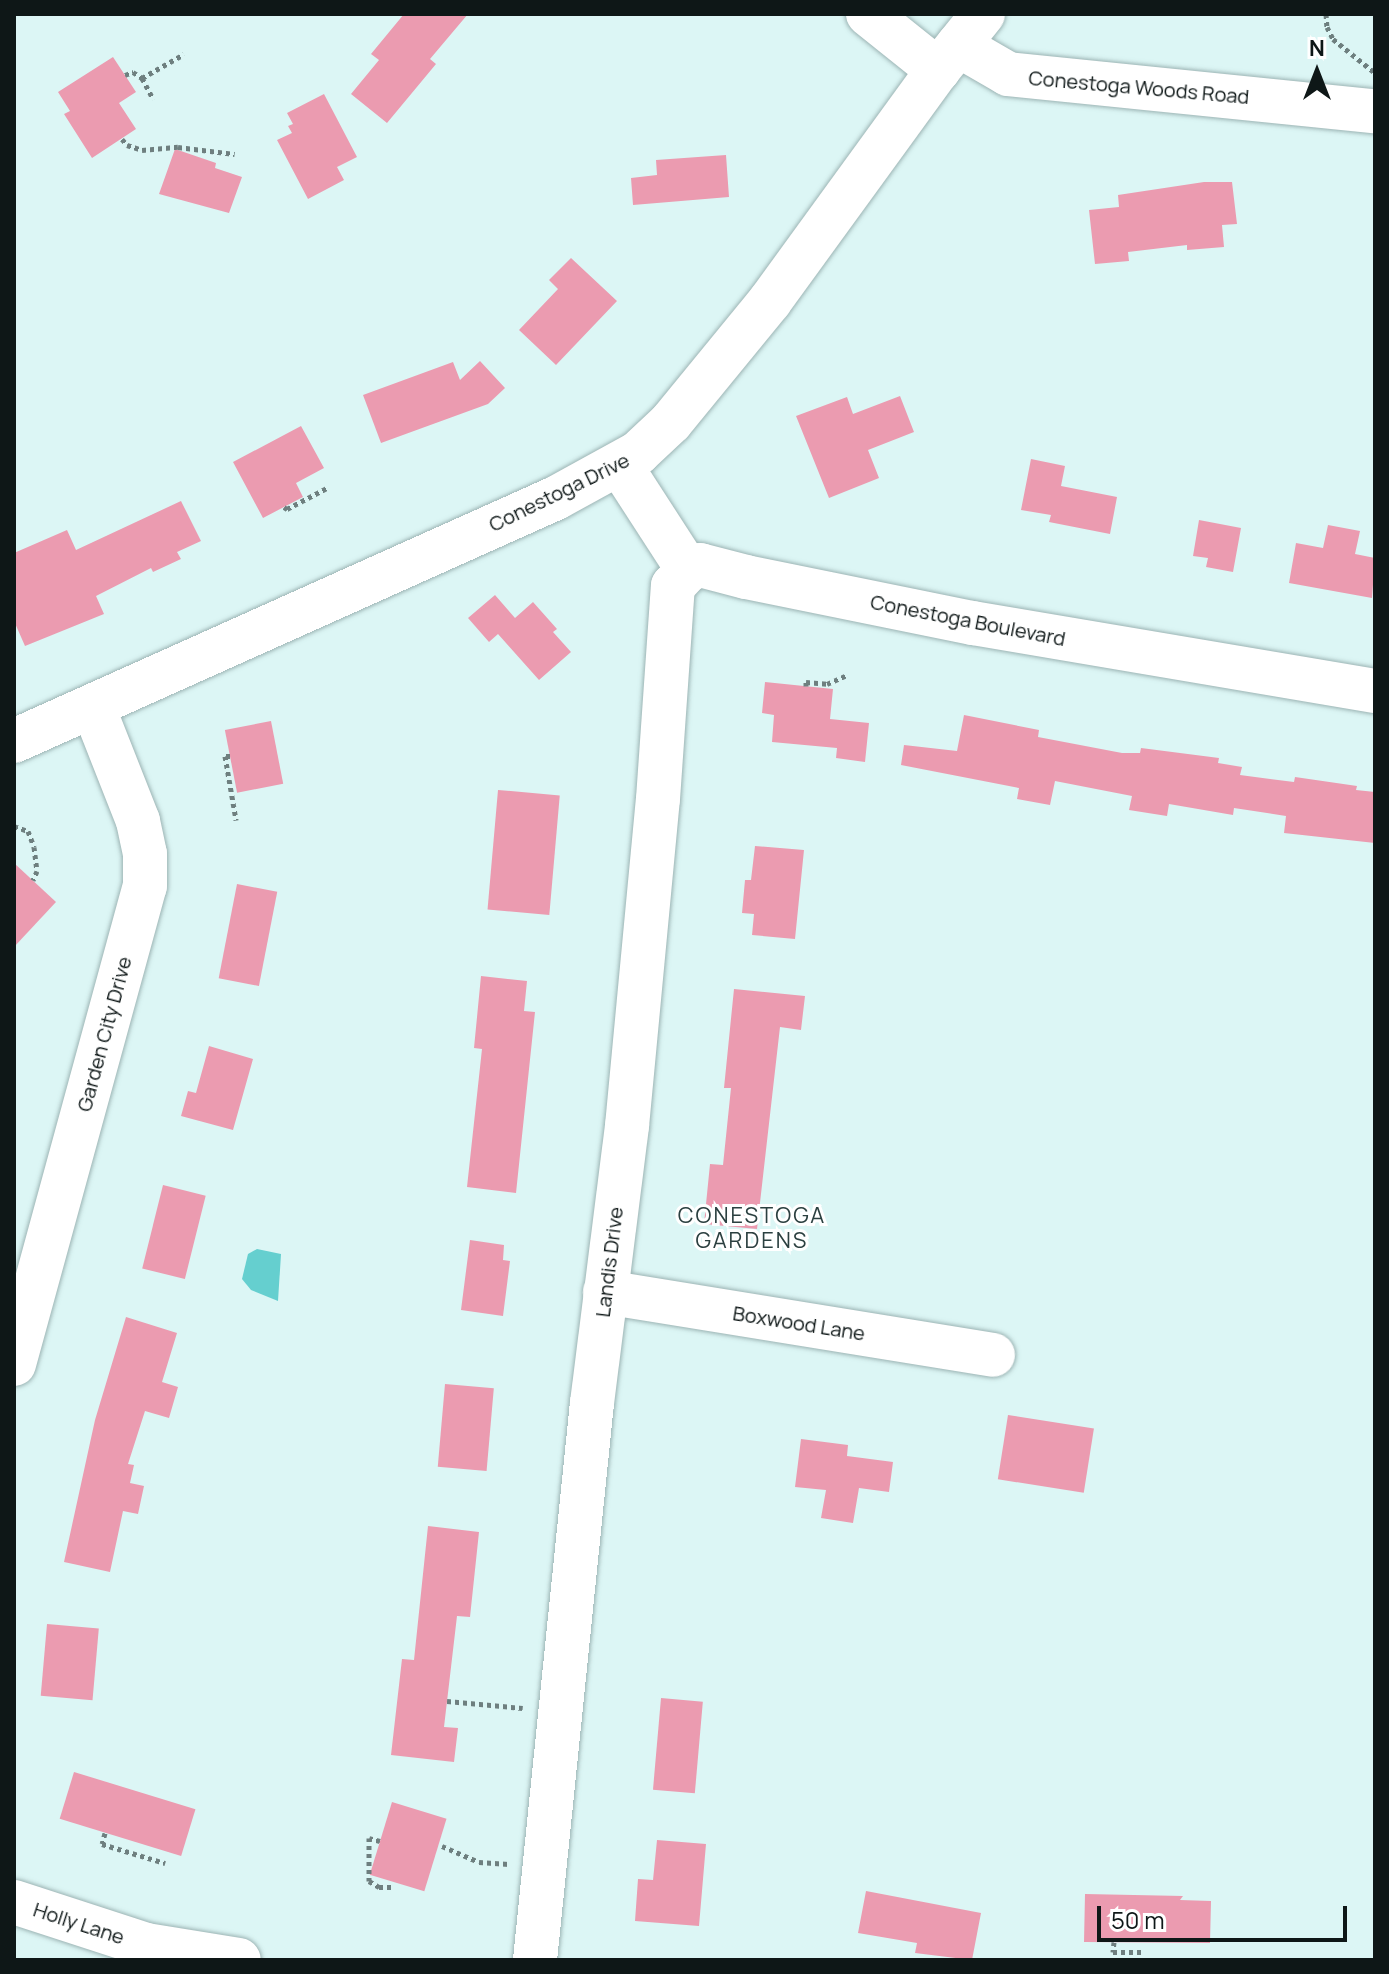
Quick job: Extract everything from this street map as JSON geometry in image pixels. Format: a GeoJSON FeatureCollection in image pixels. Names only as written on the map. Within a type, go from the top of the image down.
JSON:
{"type":"FeatureCollection","features":[{"type":"Feature","properties":{"kind":"street","name":"Conestoga Woods Road"},"geometry":{"type":"LineString","coordinates":[[868,14],[960,43],[1008,74],[1375,111]]}},
{"type":"Feature","properties":{"kind":"street","name":"Conestoga Drive"},"geometry":{"type":"LineString","coordinates":[[14,741],[556,498],[620,465],[671,422],[770,301],[960,43]]}},
{"type":"Feature","properties":{"kind":"street"},"geometry":{"type":"LineString","coordinates":[[620,465],[688,570]]}},
{"type":"Feature","properties":{"kind":"street","name":"Conestoga Boulevard"},"geometry":{"type":"LineString","coordinates":[[688,570],[700,565],[973,623],[1375,691]]}},
{"type":"Feature","properties":{"kind":"street","name":"Landis Drive"},"geometry":{"type":"LineString","coordinates":[[535,1960],[605,1292],[627,1126],[658,799],[673,586],[688,570]]}},
{"type":"Feature","properties":{"kind":"street","name":"Garden City Drive"},"geometry":{"type":"LineString","coordinates":[[14,1364],[145,886],[145,854],[138,821],[93,707]]}},
{"type":"Feature","properties":{"kind":"street","name":"Boxwood Lane"},"geometry":{"type":"LineString","coordinates":[[605,1292],[993,1355]]}},
{"type":"Feature","properties":{"kind":"street","name":"Holly Lane"},"geometry":{"type":"LineString","coordinates":[[14,1902],[146,1945],[239,1960]]}},
{"type":"Feature","properties":{"kind":"path"},"geometry":{"type":"LineString","coordinates":[[1326,14],[1327,27],[1333,39],[1375,73]]}},
{"type":"Feature","properties":{"kind":"path"},"geometry":{"type":"LineString","coordinates":[[142,78],[184,54]]}},
{"type":"Feature","properties":{"kind":"path"},"geometry":{"type":"LineString","coordinates":[[125,75],[133,72],[142,78],[153,99]]}},
{"type":"Feature","properties":{"kind":"path"},"geometry":{"type":"LineString","coordinates":[[122,139],[127,145],[142,150],[178,147],[199,153],[235,154]]}},
{"type":"Feature","properties":{"kind":"path"},"geometry":{"type":"LineString","coordinates":[[284,507],[287,509],[327,488]]}},
{"type":"Feature","properties":{"kind":"path"},"geometry":{"type":"LineString","coordinates":[[806,686],[806,682],[827,684],[847,675]]}},
{"type":"Feature","properties":{"kind":"path"},"geometry":{"type":"LineString","coordinates":[[230,756],[225,756],[236,820]]}},
{"type":"Feature","properties":{"kind":"path"},"geometry":{"type":"LineString","coordinates":[[14,826],[28,831],[34,847],[37,871],[33,880]]}},
{"type":"Feature","properties":{"kind":"path"},"geometry":{"type":"LineString","coordinates":[[447,1701],[560,1712]]}},
{"type":"Feature","properties":{"kind":"path"},"geometry":{"type":"LineString","coordinates":[[105,1833],[102,1844],[165,1863]]}},
{"type":"Feature","properties":{"kind":"path"},"geometry":{"type":"LineString","coordinates":[[380,1841],[369,1838],[369,1881],[379,1887],[391,1887]]}},
{"type":"Feature","properties":{"kind":"path"},"geometry":{"type":"LineString","coordinates":[[442,1846],[479,1862],[544,1867]]}},
{"type":"Feature","properties":{"kind":"path"},"geometry":{"type":"LineString","coordinates":[[1114,1942],[1113,1952],[1144,1952]]}},
{"type":"Feature","properties":{"kind":"shaded area"},"geometry":{"type":"Polygon","coordinates":[[[257,1249],[281,1254],[278,1301],[251,1290],[242,1279],[248,1254],[257,1249]]]}},
{"type":"Feature","properties":{"kind":"building"},"geometry":{"type":"Polygon","coordinates":[[[404,14],[468,14],[430,59],[436,64],[387,123],[351,94],[379,60],[371,54],[404,14]]]}},
{"type":"Feature","properties":{"kind":"building"},"geometry":{"type":"Polygon","coordinates":[[[113,57],[136,92],[119,103],[136,129],[92,158],[64,114],[70,111],[58,92],[113,57]]]}},
{"type":"Feature","properties":{"kind":"building"},"geometry":{"type":"Polygon","coordinates":[[[324,94],[357,157],[337,167],[344,180],[308,199],[277,140],[292,133],[288,126],[293,124],[287,113],[324,94]]]}},
{"type":"Feature","properties":{"kind":"building"},"geometry":{"type":"Polygon","coordinates":[[[175,149],[216,163],[215,168],[242,177],[229,213],[159,194],[175,149]]]}},
{"type":"Feature","properties":{"kind":"building"},"geometry":{"type":"Polygon","coordinates":[[[726,155],[729,197],[633,205],[631,178],[657,175],[656,160],[726,155]]]}},
{"type":"Feature","properties":{"kind":"building"},"geometry":{"type":"Polygon","coordinates":[[[1204,182],[1232,182],[1237,224],[1222,225],[1224,247],[1187,250],[1187,245],[1128,252],[1129,261],[1095,264],[1089,210],[1119,207],[1118,195],[1204,182]]]}},
{"type":"Feature","properties":{"kind":"building"},"geometry":{"type":"Polygon","coordinates":[[[571,258],[617,301],[556,365],[519,330],[558,289],[549,280],[571,258]]]}},
{"type":"Feature","properties":{"kind":"building"},"geometry":{"type":"Polygon","coordinates":[[[480,361],[505,388],[488,404],[381,443],[363,395],[453,362],[460,380],[480,361]]]}},
{"type":"Feature","properties":{"kind":"building"},"geometry":{"type":"Polygon","coordinates":[[[900,396],[914,432],[868,450],[879,478],[829,498],[796,416],[847,397],[853,414],[900,396]]]}},
{"type":"Feature","properties":{"kind":"building"},"geometry":{"type":"Polygon","coordinates":[[[301,426],[324,468],[296,483],[303,497],[263,518],[233,462],[301,426]]]}},
{"type":"Feature","properties":{"kind":"building"},"geometry":{"type":"Polygon","coordinates":[[[1031,459],[1065,466],[1061,486],[1117,497],[1110,534],[1049,522],[1051,515],[1021,510],[1031,459]]]}},
{"type":"Feature","properties":{"kind":"building"},"geometry":{"type":"Polygon","coordinates":[[[181,501],[201,541],[177,552],[181,559],[153,572],[151,568],[96,596],[104,614],[25,646],[14,621],[14,553],[67,530],[76,550],[181,501]]]}},
{"type":"Feature","properties":{"kind":"building"},"geometry":{"type":"Polygon","coordinates":[[[1199,520],[1241,528],[1233,572],[1206,567],[1208,558],[1193,556],[1199,520]]]}},
{"type":"Feature","properties":{"kind":"building"},"geometry":{"type":"Polygon","coordinates":[[[1328,525],[1360,531],[1355,554],[1375,558],[1372,598],[1289,583],[1296,543],[1323,548],[1328,525]]]}},
{"type":"Feature","properties":{"kind":"building"},"geometry":{"type":"Polygon","coordinates":[[[495,595],[515,618],[533,602],[557,629],[553,632],[571,652],[539,680],[498,634],[489,642],[468,618],[495,595]]]}},
{"type":"Feature","properties":{"kind":"building"},"geometry":{"type":"Polygon","coordinates":[[[765,682],[833,689],[830,719],[869,723],[865,762],[836,758],[837,748],[772,742],[774,715],[762,713],[765,682]]]}},
{"type":"Feature","properties":{"kind":"building"},"geometry":{"type":"Polygon","coordinates":[[[964,715],[1039,730],[1038,737],[1122,753],[1140,753],[1141,748],[1219,758],[1218,763],[1242,767],[1240,775],[1294,782],[1295,777],[1357,786],[1356,790],[1375,792],[1375,843],[1284,833],[1286,816],[1234,808],[1233,815],[1169,804],[1167,816],[1129,810],[1132,796],[1055,781],[1050,805],[1017,799],[1019,788],[901,765],[904,745],[957,751],[964,715]]]}},
{"type":"Feature","properties":{"kind":"building"},"geometry":{"type":"Polygon","coordinates":[[[271,721],[283,784],[237,793],[225,730],[271,721]]]}},
{"type":"Feature","properties":{"kind":"building"},"geometry":{"type":"Polygon","coordinates":[[[498,790],[560,795],[549,915],[488,910],[498,790]]]}},
{"type":"Feature","properties":{"kind":"building"},"geometry":{"type":"Polygon","coordinates":[[[755,846],[804,850],[795,939],[752,935],[754,914],[742,913],[745,880],[751,880],[755,846]]]}},
{"type":"Feature","properties":{"kind":"building"},"geometry":{"type":"Polygon","coordinates":[[[14,863],[56,902],[14,947],[14,863]]]}},
{"type":"Feature","properties":{"kind":"building"},"geometry":{"type":"Polygon","coordinates":[[[237,884],[277,892],[259,986],[219,978],[237,884]]]}},
{"type":"Feature","properties":{"kind":"building"},"geometry":{"type":"Polygon","coordinates":[[[481,976],[527,981],[524,1011],[535,1012],[516,1193],[467,1187],[482,1049],[474,1048],[481,976]]]}},
{"type":"Feature","properties":{"kind":"building"},"geometry":{"type":"Polygon","coordinates":[[[734,989],[805,996],[801,1030],[780,1027],[757,1229],[704,1224],[710,1164],[723,1165],[731,1088],[724,1088],[734,989]]]}},
{"type":"Feature","properties":{"kind":"building"},"geometry":{"type":"Polygon","coordinates":[[[209,1046],[253,1059],[233,1130],[181,1116],[188,1091],[196,1093],[209,1046]]]}},
{"type":"Feature","properties":{"kind":"building"},"geometry":{"type":"Polygon","coordinates":[[[163,1185],[206,1196],[185,1279],[142,1268],[163,1185]]]}},
{"type":"Feature","properties":{"kind":"building"},"geometry":{"type":"Polygon","coordinates":[[[470,1240],[504,1245],[503,1260],[510,1261],[503,1316],[461,1310],[470,1240]]]}},
{"type":"Feature","properties":{"kind":"building"},"geometry":{"type":"Polygon","coordinates":[[[126,1317],[177,1333],[162,1382],[178,1387],[169,1418],[145,1411],[128,1464],[134,1465],[130,1483],[144,1486],[138,1514],[123,1511],[110,1572],[64,1562],[95,1420],[126,1317]]]}},
{"type":"Feature","properties":{"kind":"building"},"geometry":{"type":"Polygon","coordinates":[[[445,1384],[494,1388],[487,1471],[438,1467],[445,1384]]]}},
{"type":"Feature","properties":{"kind":"building"},"geometry":{"type":"Polygon","coordinates":[[[1008,1415],[1094,1429],[1084,1493],[998,1479],[1008,1415]]]}},
{"type":"Feature","properties":{"kind":"building"},"geometry":{"type":"Polygon","coordinates":[[[801,1439],[848,1445],[847,1456],[893,1462],[889,1492],[859,1488],[853,1523],[821,1518],[826,1490],[795,1487],[801,1439]]]}},
{"type":"Feature","properties":{"kind":"building"},"geometry":{"type":"Polygon","coordinates":[[[428,1526],[479,1532],[470,1617],[457,1616],[444,1727],[458,1728],[454,1762],[391,1755],[402,1659],[414,1660],[428,1526]]]}},
{"type":"Feature","properties":{"kind":"building"},"geometry":{"type":"Polygon","coordinates":[[[47,1624],[99,1629],[93,1700],[41,1696],[47,1624]]]}},
{"type":"Feature","properties":{"kind":"building"},"geometry":{"type":"Polygon","coordinates":[[[661,1698],[703,1702],[695,1793],[653,1790],[661,1698]]]}},
{"type":"Feature","properties":{"kind":"building"},"geometry":{"type":"Polygon","coordinates":[[[74,1772],[195,1809],[181,1856],[60,1819],[74,1772]]]}},
{"type":"Feature","properties":{"kind":"building"},"geometry":{"type":"Polygon","coordinates":[[[392,1802],[447,1819],[424,1891],[370,1875],[392,1802]]]}},
{"type":"Feature","properties":{"kind":"building"},"geometry":{"type":"Polygon","coordinates":[[[657,1840],[706,1844],[699,1926],[635,1921],[638,1879],[653,1880],[657,1840]]]}},
{"type":"Feature","properties":{"kind":"building"},"geometry":{"type":"Polygon","coordinates":[[[866,1891],[981,1913],[972,1960],[915,1953],[917,1943],[858,1933],[866,1891]]]}},
{"type":"Feature","properties":{"kind":"building"},"geometry":{"type":"Polygon","coordinates":[[[1085,1894],[1183,1896],[1180,1900],[1211,1901],[1210,1943],[1084,1942],[1085,1894]]]}},
{"type":"Feature","properties":{"kind":"district","name":"CONESTOGA GARDENS"},"geometry":{"type":"Point","coordinates":[752,1228]}}]}
